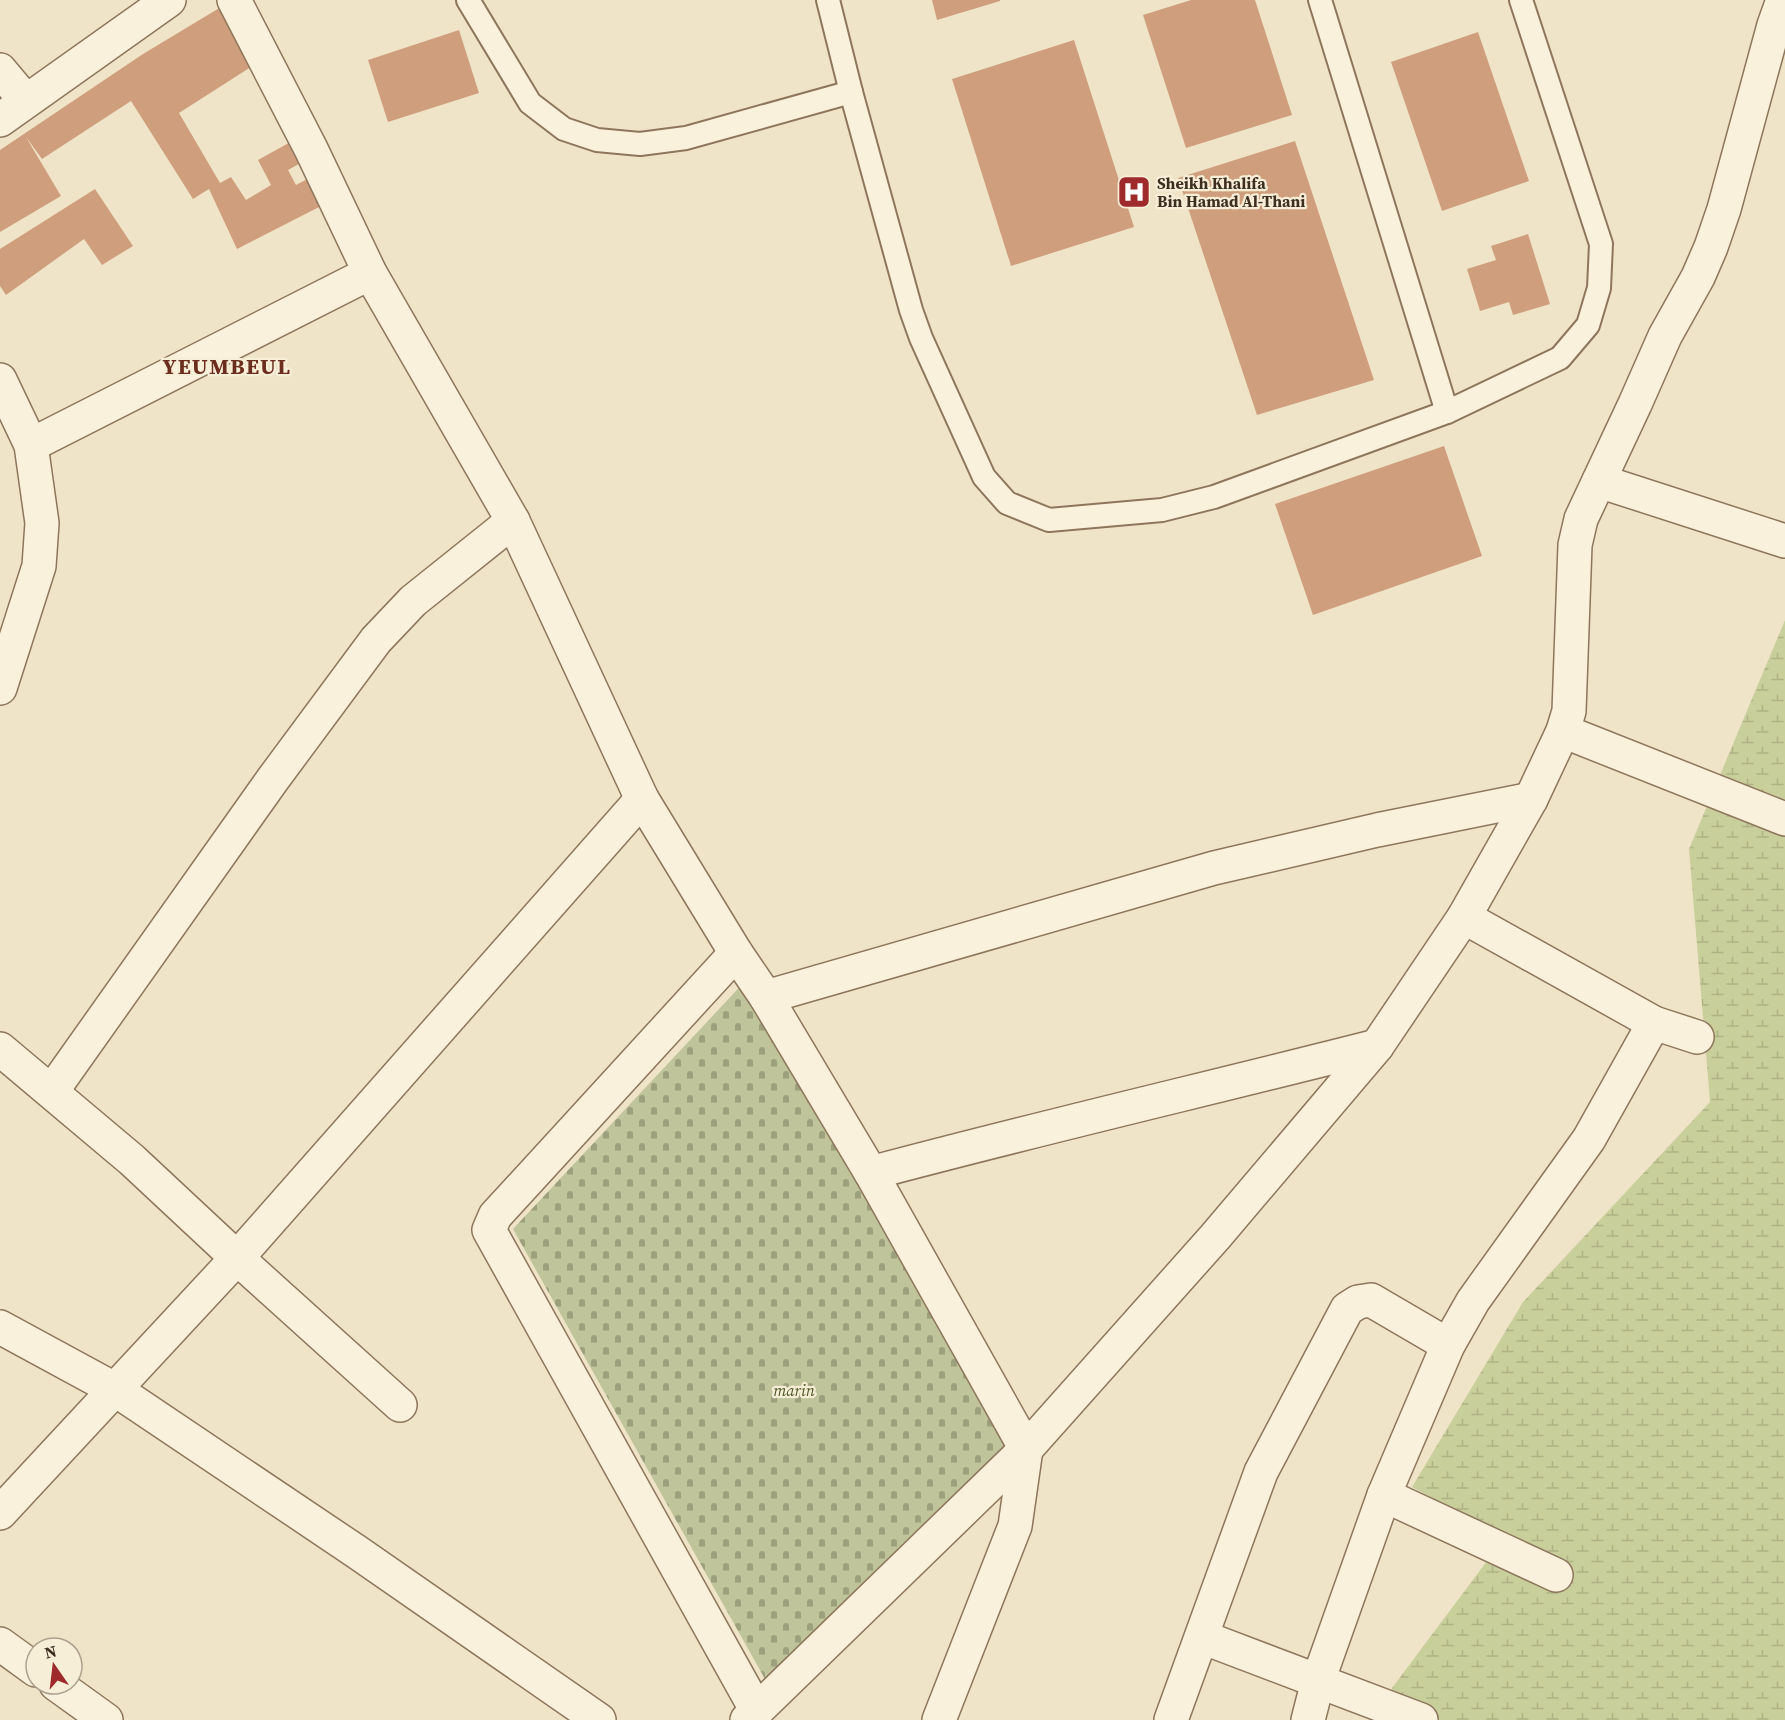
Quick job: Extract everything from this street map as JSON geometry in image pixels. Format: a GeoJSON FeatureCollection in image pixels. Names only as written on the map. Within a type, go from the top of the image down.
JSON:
{"type":"FeatureCollection","features":[{"type":"Feature","properties":{"kind":"street"},"geometry":{"type":"LineString","coordinates":[[0,120],[169,0]]}},
{"type":"Feature","properties":{"kind":"street"},"geometry":{"type":"LineString","coordinates":[[234,0],[311,149],[370,273],[513,521],[642,799],[736,953],[766,997],[871,1173],[1026,1449],[1016,1526],[939,1720]]}},
{"type":"Feature","properties":{"kind":"street"},"geometry":{"type":"LineString","coordinates":[[736,953],[495,1216],[489,1230],[752,1715],[1026,1449],[1215,1237],[1377,1046],[1464,917],[1532,799],[1563,731],[1569,711],[1575,545],[1581,519],[1665,336],[1698,277],[1711,247],[1724,209],[1774,25],[1783,0]]}},
{"type":"Feature","properties":{"kind":"street"},"geometry":{"type":"LineString","coordinates":[[0,70],[26,100]]}},
{"type":"Feature","properties":{"kind":"street"},"geometry":{"type":"LineString","coordinates":[[31,445],[370,273]]}},
{"type":"Feature","properties":{"kind":"street"},"geometry":{"type":"LineString","coordinates":[[0,380],[31,445],[42,523],[39,566],[0,688]]}},
{"type":"Feature","properties":{"kind":"street"},"geometry":{"type":"LineString","coordinates":[[1599,481],[1785,541]]}},
{"type":"Feature","properties":{"kind":"street"},"geometry":{"type":"LineString","coordinates":[[52,1091],[273,779],[376,640],[413,601],[513,521]]}},
{"type":"Feature","properties":{"kind":"street"},"geometry":{"type":"LineString","coordinates":[[1563,731],[1785,819]]}},
{"type":"Feature","properties":{"kind":"street"},"geometry":{"type":"LineString","coordinates":[[0,1513],[237,1258],[642,799]]}},
{"type":"Feature","properties":{"kind":"street"},"geometry":{"type":"LineString","coordinates":[[766,997],[1214,868],[1377,830],[1532,799]]}},
{"type":"Feature","properties":{"kind":"street"},"geometry":{"type":"LineString","coordinates":[[1464,917],[1654,1023],[1697,1037]]}},
{"type":"Feature","properties":{"kind":"street"},"geometry":{"type":"LineString","coordinates":[[1308,1720],[1318,1680],[1384,1495],[1448,1345],[1479,1292],[1589,1139],[1654,1023]]}},
{"type":"Feature","properties":{"kind":"street"},"geometry":{"type":"LineString","coordinates":[[871,1173],[992,1140],[1215,1088],[1377,1046]]}},
{"type":"Feature","properties":{"kind":"street"},"geometry":{"type":"LineString","coordinates":[[0,1049],[132,1160],[400,1405]]}},
{"type":"Feature","properties":{"kind":"street"},"geometry":{"type":"LineString","coordinates":[[1171,1720],[1261,1472],[1347,1309],[1358,1302],[1371,1300],[1448,1345]]}},
{"type":"Feature","properties":{"kind":"street"},"geometry":{"type":"LineString","coordinates":[[0,1327],[116,1390],[357,1552],[599,1720]]}},
{"type":"Feature","properties":{"kind":"street"},"geometry":{"type":"LineString","coordinates":[[1384,1495],[1556,1575]]}},
{"type":"Feature","properties":{"kind":"street"},"geometry":{"type":"LineString","coordinates":[[1202,1636],[1421,1720]]}},
{"type":"Feature","properties":{"kind":"street"},"geometry":{"type":"LineString","coordinates":[[0,1644],[24,1661]]}},
{"type":"Feature","properties":{"kind":"street"},"geometry":{"type":"LineString","coordinates":[[73,1696],[106,1720]]}},
{"type":"Feature","properties":{"kind":"lane"},"geometry":{"type":"LineString","coordinates":[[468,0],[530,103],[564,129],[597,140],[640,144],[686,138],[851,92]]}},
{"type":"Feature","properties":{"kind":"lane"},"geometry":{"type":"LineString","coordinates":[[828,0],[851,92],[921,338],[984,477],[1007,503],[1049,520],[1162,510],[1214,497],[1447,412],[1560,358],[1588,325],[1599,288],[1601,244],[1521,0]]}},
{"type":"Feature","properties":{"kind":"lane"},"geometry":{"type":"LineString","coordinates":[[1320,0],[1447,412]]}},
{"type":"Feature","properties":{"kind":"green space"},"geometry":{"type":"Polygon","coordinates":[[[1785,620],[1785,1720],[1392,1720],[1392,1688],[1505,1537],[1412,1487],[1523,1302],[1710,1102],[1689,849],[1785,620]]]}},
{"type":"Feature","properties":{"kind":"green space","name":"marin"},"geometry":{"type":"Polygon","coordinates":[[[750,976],[1014,1438],[775,1697],[513,1229],[750,976]]]}},
{"type":"Feature","properties":{"kind":"building"},"geometry":{"type":"Polygon","coordinates":[[[932,0],[1000,0],[1000,1],[937,20],[932,0]]]}},
{"type":"Feature","properties":{"kind":"building"},"geometry":{"type":"Polygon","coordinates":[[[1191,0],[1255,0],[1292,115],[1186,148],[1143,15],[1191,0]]]}},
{"type":"Feature","properties":{"kind":"building"},"geometry":{"type":"Polygon","coordinates":[[[221,7],[254,65],[179,113],[220,183],[231,177],[246,200],[271,185],[258,160],[294,140],[306,160],[288,170],[296,185],[313,176],[327,203],[237,249],[209,189],[193,199],[131,101],[42,159],[26,137],[61,196],[0,232],[0,150],[143,54],[221,7]]]}},
{"type":"Feature","properties":{"kind":"building"},"geometry":{"type":"Polygon","coordinates":[[[459,30],[479,93],[388,122],[368,60],[459,30]]]}},
{"type":"Feature","properties":{"kind":"building"},"geometry":{"type":"Polygon","coordinates":[[[1478,32],[1529,181],[1442,211],[1391,62],[1478,32]]]}},
{"type":"Feature","properties":{"kind":"building"},"geometry":{"type":"Polygon","coordinates":[[[1074,40],[1134,227],[1011,266],[952,79],[1074,40]]]}},
{"type":"Feature","properties":{"kind":"building"},"geometry":{"type":"Polygon","coordinates":[[[1295,141],[1374,380],[1257,415],[1178,178],[1295,141]]]}},
{"type":"Feature","properties":{"kind":"building"},"geometry":{"type":"Polygon","coordinates":[[[95,189],[133,246],[102,265],[84,239],[6,295],[0,286],[0,249],[95,189]]]}},
{"type":"Feature","properties":{"kind":"building"},"geometry":{"type":"Polygon","coordinates":[[[1528,234],[1550,304],[1513,315],[1509,302],[1480,311],[1467,269],[1496,260],[1491,246],[1528,234]]]}},
{"type":"Feature","properties":{"kind":"building"},"geometry":{"type":"Polygon","coordinates":[[[1444,446],[1482,556],[1313,615],[1275,504],[1444,446]]]}},
{"type":"Feature","properties":{"kind":"place","name":"Sheikh Khalifa Bin Hamad Al-Thani"},"geometry":{"type":"Point","coordinates":[1134,192]}},
{"type":"Feature","properties":{"kind":"district","name":"YEUMBEUL"},"geometry":{"type":"Point","coordinates":[227,366]}}]}
